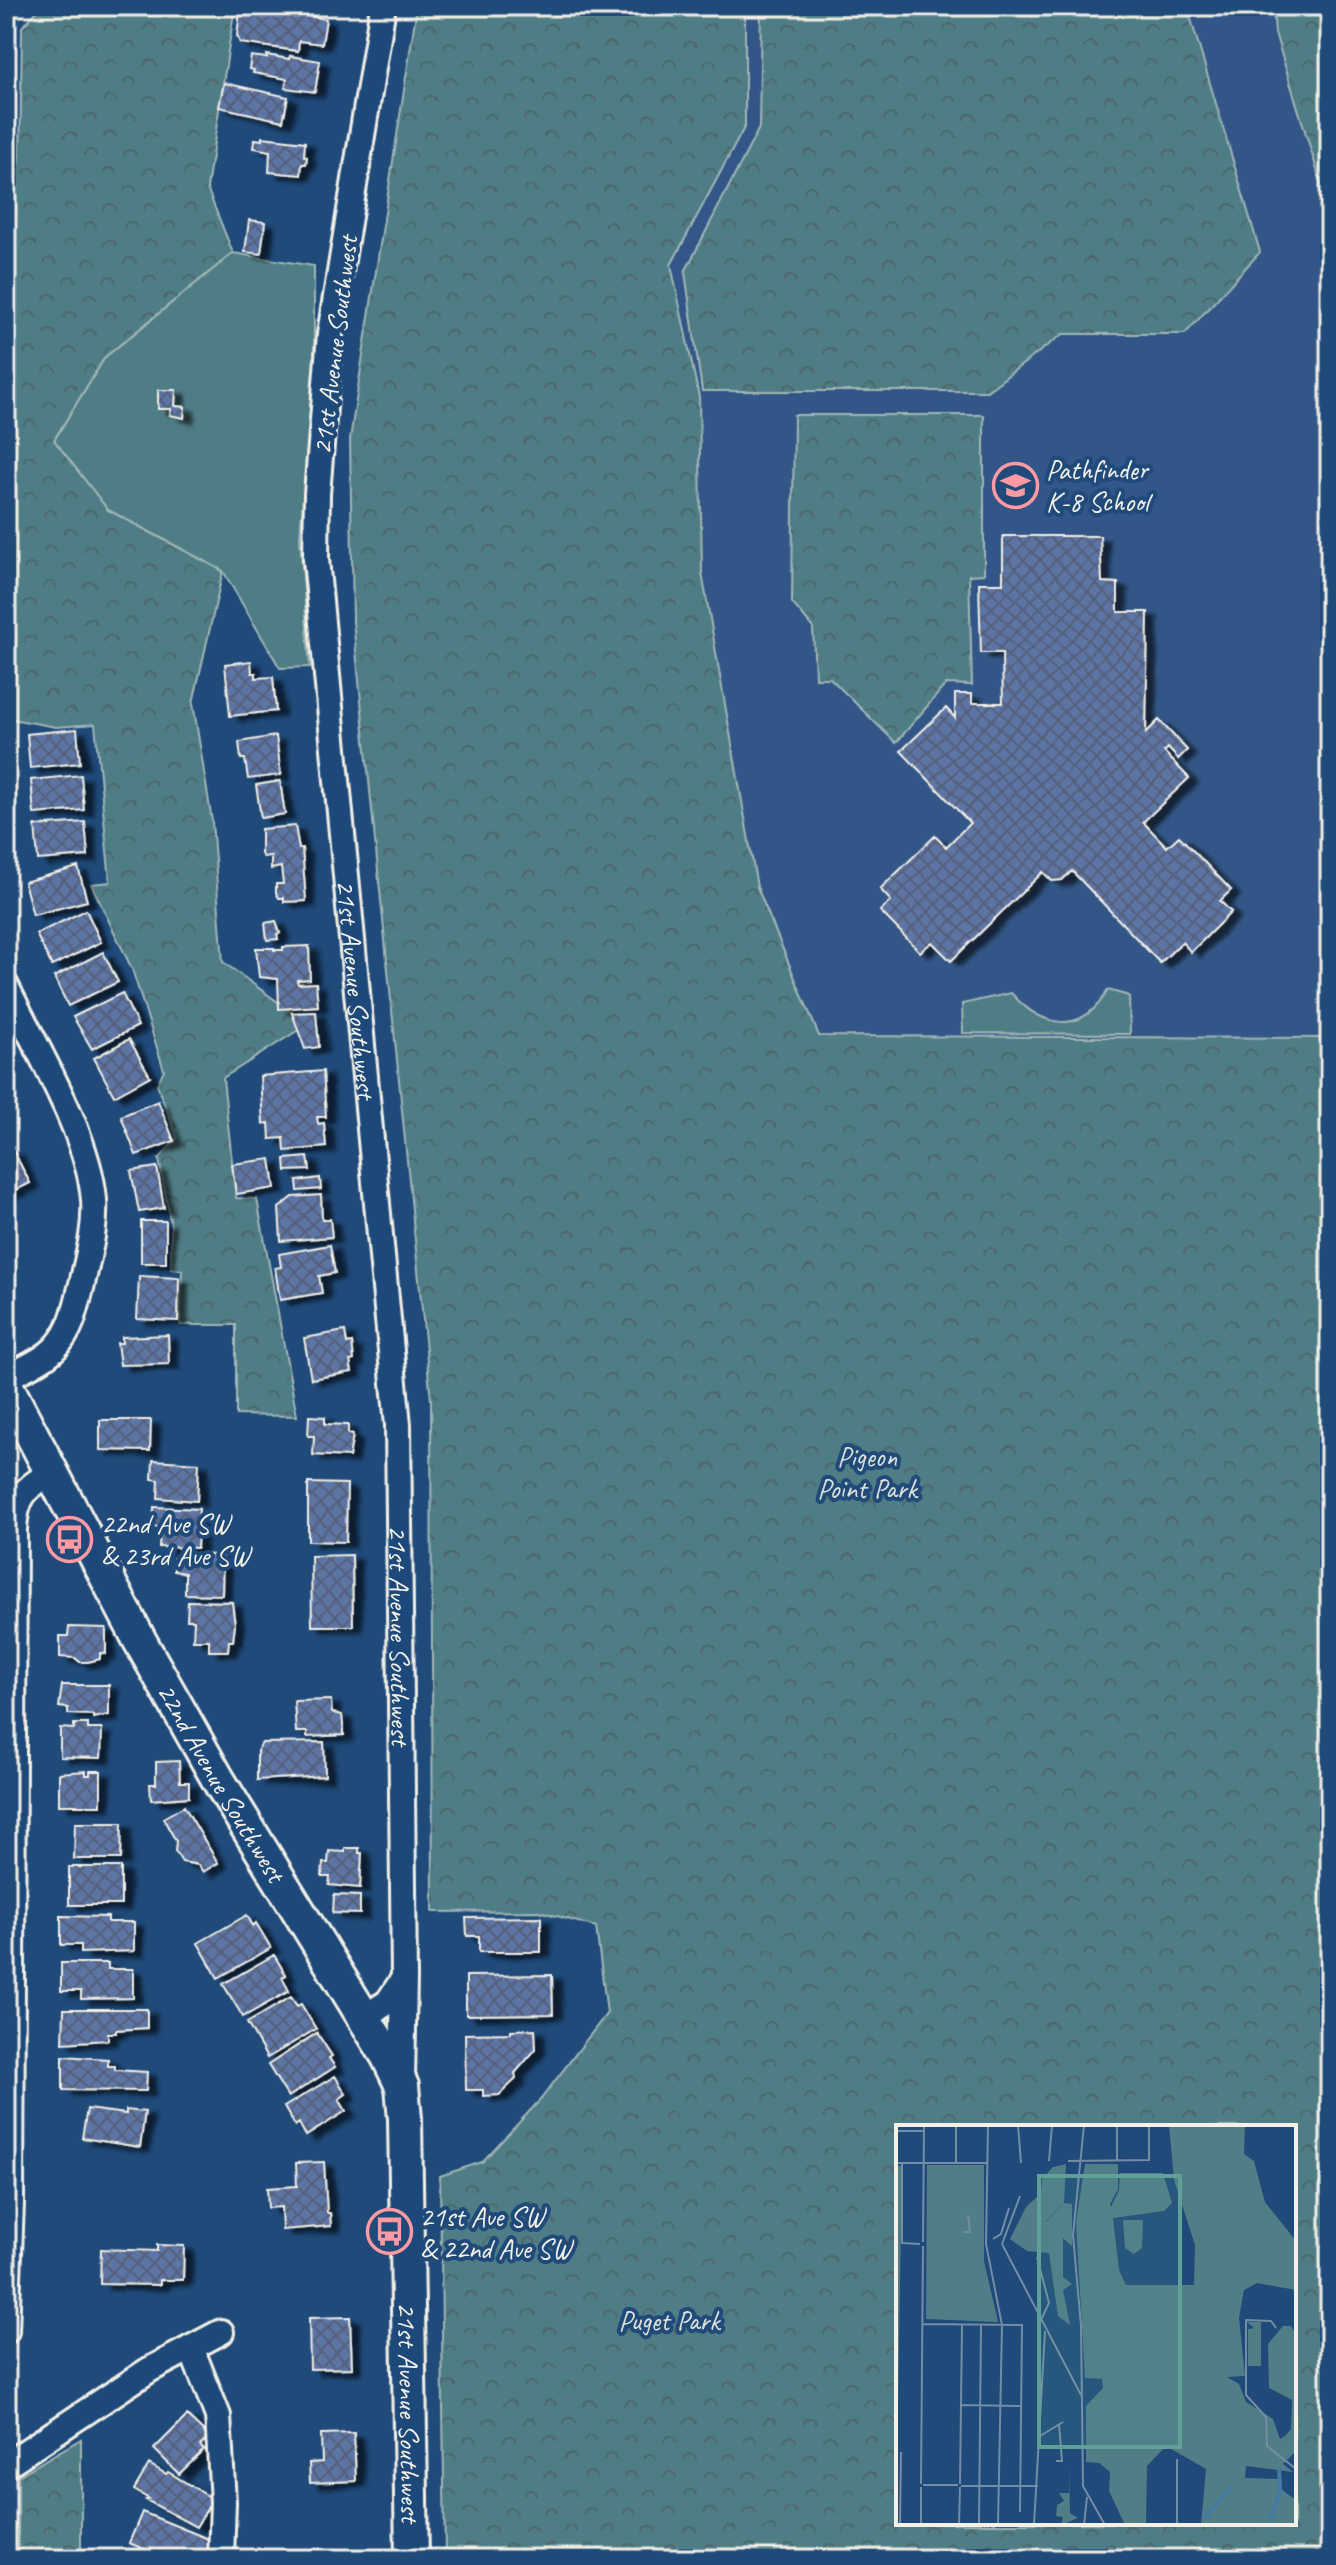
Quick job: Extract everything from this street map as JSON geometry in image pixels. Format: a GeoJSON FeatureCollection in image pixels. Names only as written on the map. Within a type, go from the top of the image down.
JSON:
{"type":"FeatureCollection","features":[{"type":"Feature","properties":{"kind":"street","name":"21st Avenue Southwest"},"geometry":{"type":"LineString","coordinates":[[383,6],[330,334],[317,494],[316,559],[398,1425],[404,1978],[402,2086],[412,2559]]}},
{"type":"Feature","properties":{"kind":"street"},"geometry":{"type":"LineString","coordinates":[[6,986],[73,1124],[86,1159],[94,1200],[91,1245],[67,1334],[54,1349],[6,1378]]}},
{"type":"Feature","properties":{"kind":"street","name":"22nd Avenue Southwest"},"geometry":{"type":"LineString","coordinates":[[6,1385],[219,1781],[396,2071],[402,2086]]}},
{"type":"Feature","properties":{"kind":"street"},"geometry":{"type":"LineString","coordinates":[[6,2331],[11,2203],[15,1513],[29,1485],[51,1473]]}},
{"type":"Feature","properties":{"kind":"street"},"geometry":{"type":"LineString","coordinates":[[363,2018],[388,2002],[404,1978]]}},
{"type":"Feature","properties":{"kind":"street"},"geometry":{"type":"LineString","coordinates":[[6,2465],[149,2370],[221,2332]]}},
{"type":"Feature","properties":{"kind":"street"},"geometry":{"type":"LineString","coordinates":[[191,2348],[218,2416],[223,2502],[221,2559]]}},
{"type":"Feature","properties":{"kind":"shaded area","name":"Pathfinder K-8 School"},"geometry":{"type":"Polygon","coordinates":[[[745,6],[1273,6],[1275,33],[1320,180],[1330,230],[1330,1038],[819,1036],[757,887],[702,573],[699,397],[671,264],[745,126],[745,6]]]}},
{"type":"Feature","properties":{"kind":"green space"},"geometry":{"type":"Polygon","coordinates":[[[42,6],[235,6],[207,188],[233,253],[105,357],[54,440],[108,510],[223,571],[193,703],[212,821],[223,962],[308,1024],[223,1078],[236,1198],[257,1199],[297,1416],[236,1415],[236,1325],[180,1325],[182,1270],[171,1269],[171,1226],[159,1159],[177,1138],[157,1084],[164,1070],[132,969],[91,884],[110,882],[95,724],[56,727],[6,718],[6,185],[20,161],[22,27],[42,6]]]}},
{"type":"Feature","properties":{"kind":"green space","name":"Pigeon Point Park"},"geometry":{"type":"Polygon","coordinates":[[[417,6],[745,6],[745,126],[671,265],[699,397],[702,573],[757,887],[819,1036],[1330,1038],[1330,2559],[1247,2560],[1183,2554],[1167,2559],[445,2559],[440,2176],[482,2162],[541,2099],[607,2013],[596,1927],[539,1911],[433,1912],[431,1400],[353,621],[350,439],[417,6]]]}},
{"type":"Feature","properties":{"kind":"green space"},"geometry":{"type":"Polygon","coordinates":[[[761,6],[1187,6],[1260,252],[1185,334],[1063,334],[987,391],[702,391],[685,272],[759,128],[761,6]]]}},
{"type":"Feature","properties":{"kind":"green space"},"geometry":{"type":"Polygon","coordinates":[[[1273,6],[1330,6],[1330,230],[1320,180],[1275,33],[1273,6]]]}},
{"type":"Feature","properties":{"kind":"green space"},"geometry":{"type":"Polygon","coordinates":[[[233,253],[314,266],[314,364],[300,538],[310,667],[280,668],[223,571],[108,510],[54,440],[105,357],[233,253]]]}},
{"type":"Feature","properties":{"kind":"green space"},"geometry":{"type":"Polygon","coordinates":[[[794,415],[984,415],[984,574],[969,575],[972,685],[946,684],[896,743],[830,678],[815,678],[813,628],[792,603],[794,415]]]}},
{"type":"Feature","properties":{"kind":"green space"},"geometry":{"type":"Polygon","coordinates":[[[1108,990],[1129,996],[1130,1034],[963,1033],[962,1004],[1011,993],[1036,1014],[1061,1022],[1086,1015],[1098,1005],[1108,990]]]}},
{"type":"Feature","properties":{"kind":"green space"},"geometry":{"type":"Polygon","coordinates":[[[81,2439],[81,2559],[18,2559],[18,2476],[81,2439]]]}},
{"type":"Feature","properties":{"kind":"building"},"geometry":{"type":"Polygon","coordinates":[[[250,6],[309,13],[309,16],[326,19],[322,44],[299,41],[298,51],[240,43],[237,36],[240,11],[250,9],[250,6]]]}},
{"type":"Feature","properties":{"kind":"building"},"geometry":{"type":"Polygon","coordinates":[[[267,55],[320,61],[315,92],[285,88],[287,79],[253,73],[254,70],[249,69],[251,56],[267,58],[267,55]]]}},
{"type":"Feature","properties":{"kind":"building"},"geometry":{"type":"Polygon","coordinates":[[[224,83],[288,97],[283,121],[219,107],[224,83]]]}},
{"type":"Feature","properties":{"kind":"building"},"geometry":{"type":"Polygon","coordinates":[[[262,137],[305,142],[304,156],[307,157],[306,164],[302,164],[301,175],[269,172],[270,151],[254,148],[255,139],[262,140],[262,137]]]}},
{"type":"Feature","properties":{"kind":"building"},"geometry":{"type":"Polygon","coordinates":[[[249,220],[265,222],[261,254],[245,252],[249,220]]]}},
{"type":"Feature","properties":{"kind":"building"},"geometry":{"type":"Polygon","coordinates":[[[158,390],[176,390],[175,406],[185,407],[184,418],[170,415],[171,409],[158,409],[158,390]]]}},
{"type":"Feature","properties":{"kind":"building"},"geometry":{"type":"Polygon","coordinates":[[[1003,536],[1100,536],[1102,582],[1118,583],[1118,612],[1148,612],[1146,733],[1159,720],[1187,750],[1178,759],[1168,748],[1164,752],[1189,778],[1143,822],[1167,847],[1179,836],[1231,890],[1220,901],[1231,912],[1191,952],[1182,942],[1160,963],[1072,871],[1062,880],[1052,881],[1043,872],[951,961],[932,942],[920,952],[880,911],[891,901],[880,889],[935,836],[946,847],[970,823],[901,751],[946,708],[955,718],[955,694],[972,694],[972,703],[1003,703],[1002,653],[981,653],[979,583],[1003,583],[1003,536]]]}},
{"type":"Feature","properties":{"kind":"building"},"geometry":{"type":"Polygon","coordinates":[[[251,661],[252,673],[256,673],[256,678],[273,677],[276,711],[230,716],[225,664],[251,661]]]}},
{"type":"Feature","properties":{"kind":"building"},"geometry":{"type":"Polygon","coordinates":[[[77,729],[80,763],[30,768],[27,734],[77,729]]]}},
{"type":"Feature","properties":{"kind":"building"},"geometry":{"type":"Polygon","coordinates":[[[276,736],[281,775],[248,779],[239,742],[276,736]]]}},
{"type":"Feature","properties":{"kind":"building"},"geometry":{"type":"Polygon","coordinates":[[[81,775],[84,810],[34,814],[31,780],[81,775]]]}},
{"type":"Feature","properties":{"kind":"building"},"geometry":{"type":"Polygon","coordinates":[[[280,781],[285,814],[261,818],[256,785],[280,781]]]}},
{"type":"Feature","properties":{"kind":"building"},"geometry":{"type":"Polygon","coordinates":[[[85,822],[88,856],[38,860],[35,826],[85,822]]]}},
{"type":"Feature","properties":{"kind":"building"},"geometry":{"type":"Polygon","coordinates":[[[295,826],[299,849],[302,848],[306,901],[284,902],[284,898],[279,898],[276,893],[276,884],[283,884],[281,867],[271,869],[271,856],[263,857],[261,854],[261,829],[295,826]]]}},
{"type":"Feature","properties":{"kind":"building"},"geometry":{"type":"Polygon","coordinates":[[[78,867],[87,901],[33,915],[24,882],[78,867]]]}},
{"type":"Feature","properties":{"kind":"building"},"geometry":{"type":"Polygon","coordinates":[[[86,910],[101,942],[52,966],[36,934],[86,910]]]}},
{"type":"Feature","properties":{"kind":"building"},"geometry":{"type":"Polygon","coordinates":[[[276,921],[280,933],[277,934],[278,939],[267,940],[265,923],[276,921]]]}},
{"type":"Feature","properties":{"kind":"building"},"geometry":{"type":"Polygon","coordinates":[[[309,946],[310,979],[297,980],[298,984],[316,983],[318,1006],[279,1009],[278,979],[259,977],[256,948],[283,950],[283,947],[309,946]]]}},
{"type":"Feature","properties":{"kind":"building"},"geometry":{"type":"Polygon","coordinates":[[[103,952],[118,982],[68,1006],[54,977],[103,952]]]}},
{"type":"Feature","properties":{"kind":"building"},"geometry":{"type":"Polygon","coordinates":[[[122,993],[138,1026],[92,1049],[73,1017],[122,993]]]}},
{"type":"Feature","properties":{"kind":"building"},"geometry":{"type":"Polygon","coordinates":[[[316,1012],[319,1047],[305,1049],[292,1013],[316,1012]]]}},
{"type":"Feature","properties":{"kind":"building"},"geometry":{"type":"Polygon","coordinates":[[[129,1039],[150,1076],[114,1096],[94,1058],[129,1039]]]}},
{"type":"Feature","properties":{"kind":"building"},"geometry":{"type":"Polygon","coordinates":[[[323,1071],[326,1117],[317,1117],[318,1124],[324,1123],[326,1147],[285,1151],[284,1138],[270,1139],[269,1123],[263,1124],[260,1076],[323,1071]]]}},
{"type":"Feature","properties":{"kind":"building"},"geometry":{"type":"Polygon","coordinates":[[[158,1101],[174,1141],[136,1155],[121,1116],[158,1101]]]}},
{"type":"Feature","properties":{"kind":"building"},"geometry":{"type":"Polygon","coordinates":[[[13,1150],[30,1183],[6,1195],[6,1154],[13,1150]]]}},
{"type":"Feature","properties":{"kind":"building"},"geometry":{"type":"Polygon","coordinates":[[[308,1157],[310,1170],[286,1171],[285,1159],[308,1157]]]}},
{"type":"Feature","properties":{"kind":"building"},"geometry":{"type":"Polygon","coordinates":[[[271,1159],[275,1188],[236,1194],[232,1164],[271,1159]]]}},
{"type":"Feature","properties":{"kind":"building"},"geometry":{"type":"Polygon","coordinates":[[[157,1167],[164,1208],[139,1212],[131,1171],[157,1167]]]}},
{"type":"Feature","properties":{"kind":"building"},"geometry":{"type":"Polygon","coordinates":[[[320,1178],[321,1189],[298,1191],[297,1181],[320,1178]]]}},
{"type":"Feature","properties":{"kind":"building"},"geometry":{"type":"Polygon","coordinates":[[[321,1195],[322,1219],[330,1219],[332,1237],[281,1241],[279,1208],[293,1197],[321,1195]]]}},
{"type":"Feature","properties":{"kind":"building"},"geometry":{"type":"Polygon","coordinates":[[[141,1221],[166,1221],[166,1263],[141,1263],[141,1221]]]}},
{"type":"Feature","properties":{"kind":"building"},"geometry":{"type":"Polygon","coordinates":[[[330,1245],[335,1273],[319,1276],[322,1293],[280,1300],[275,1268],[281,1267],[279,1254],[330,1245]]]}},
{"type":"Feature","properties":{"kind":"building"},"geometry":{"type":"Polygon","coordinates":[[[139,1276],[179,1278],[178,1321],[137,1319],[139,1276]]]}},
{"type":"Feature","properties":{"kind":"building"},"geometry":{"type":"Polygon","coordinates":[[[345,1331],[347,1344],[352,1343],[352,1372],[311,1379],[304,1338],[345,1331]]]}},
{"type":"Feature","properties":{"kind":"building"},"geometry":{"type":"Polygon","coordinates":[[[168,1335],[169,1364],[120,1365],[117,1343],[122,1343],[122,1337],[168,1335]]]}},
{"type":"Feature","properties":{"kind":"building"},"geometry":{"type":"Polygon","coordinates":[[[309,1416],[325,1417],[325,1424],[348,1425],[348,1434],[353,1435],[349,1457],[313,1455],[314,1436],[308,1436],[309,1416]]]}},
{"type":"Feature","properties":{"kind":"building"},"geometry":{"type":"Polygon","coordinates":[[[100,1420],[151,1420],[150,1451],[100,1450],[100,1420]]]}},
{"type":"Feature","properties":{"kind":"building"},"geometry":{"type":"Polygon","coordinates":[[[153,1460],[199,1463],[197,1501],[158,1498],[159,1480],[152,1479],[153,1460]]]}},
{"type":"Feature","properties":{"kind":"building"},"geometry":{"type":"Polygon","coordinates":[[[308,1483],[347,1484],[346,1542],[308,1541],[308,1483]]]}},
{"type":"Feature","properties":{"kind":"building"},"geometry":{"type":"Polygon","coordinates":[[[154,1507],[199,1509],[197,1548],[159,1547],[160,1527],[153,1527],[154,1507]]]}},
{"type":"Feature","properties":{"kind":"building"},"geometry":{"type":"Polygon","coordinates":[[[178,1554],[223,1555],[222,1595],[185,1594],[185,1573],[174,1571],[174,1558],[178,1558],[178,1554]]]}},
{"type":"Feature","properties":{"kind":"building"},"geometry":{"type":"Polygon","coordinates":[[[352,1555],[353,1626],[312,1626],[311,1556],[352,1555]]]}},
{"type":"Feature","properties":{"kind":"building"},"geometry":{"type":"Polygon","coordinates":[[[188,1601],[232,1602],[235,1625],[228,1651],[209,1651],[209,1640],[193,1640],[194,1620],[187,1620],[188,1601]]]}},
{"type":"Feature","properties":{"kind":"building"},"geometry":{"type":"Polygon","coordinates":[[[69,1627],[106,1628],[106,1654],[100,1653],[100,1659],[88,1662],[60,1657],[60,1636],[68,1636],[69,1627]]]}},
{"type":"Feature","properties":{"kind":"building"},"geometry":{"type":"Polygon","coordinates":[[[62,1685],[109,1685],[109,1715],[93,1718],[93,1715],[68,1714],[68,1708],[59,1707],[62,1685]]]}},
{"type":"Feature","properties":{"kind":"building"},"geometry":{"type":"Polygon","coordinates":[[[331,1700],[332,1713],[342,1715],[344,1735],[307,1737],[307,1732],[296,1732],[294,1701],[331,1700]]]}},
{"type":"Feature","properties":{"kind":"building"},"geometry":{"type":"Polygon","coordinates":[[[74,1724],[88,1724],[88,1729],[102,1729],[101,1758],[60,1757],[60,1728],[74,1729],[74,1724]]]}},
{"type":"Feature","properties":{"kind":"building"},"geometry":{"type":"Polygon","coordinates":[[[324,1742],[325,1776],[257,1780],[257,1751],[262,1743],[324,1742]]]}},
{"type":"Feature","properties":{"kind":"building"},"geometry":{"type":"Polygon","coordinates":[[[179,1761],[180,1782],[189,1782],[189,1797],[151,1800],[150,1784],[156,1784],[156,1762],[179,1761]]]}},
{"type":"Feature","properties":{"kind":"building"},"geometry":{"type":"Polygon","coordinates":[[[86,1771],[86,1775],[90,1775],[90,1771],[101,1771],[101,1805],[59,1805],[59,1773],[86,1771]]]}},
{"type":"Feature","properties":{"kind":"building"},"geometry":{"type":"Polygon","coordinates":[[[184,1806],[218,1863],[203,1872],[198,1865],[182,1862],[175,1851],[176,1841],[163,1818],[184,1806]]]}},
{"type":"Feature","properties":{"kind":"building"},"geometry":{"type":"Polygon","coordinates":[[[75,1823],[122,1823],[121,1859],[74,1859],[75,1823]]]}},
{"type":"Feature","properties":{"kind":"building"},"geometry":{"type":"Polygon","coordinates":[[[345,1848],[359,1848],[359,1853],[362,1853],[360,1888],[329,1885],[330,1877],[322,1877],[323,1863],[328,1863],[329,1851],[345,1852],[345,1848]]]}},
{"type":"Feature","properties":{"kind":"building"},"geometry":{"type":"Polygon","coordinates":[[[69,1867],[121,1867],[121,1905],[69,1905],[69,1867]]]}},
{"type":"Feature","properties":{"kind":"building"},"geometry":{"type":"Polygon","coordinates":[[[334,1895],[360,1896],[360,1914],[333,1913],[334,1895]]]}},
{"type":"Feature","properties":{"kind":"building"},"geometry":{"type":"Polygon","coordinates":[[[247,1915],[253,1926],[256,1923],[271,1948],[218,1978],[198,1943],[247,1915]]]}},
{"type":"Feature","properties":{"kind":"building"},"geometry":{"type":"Polygon","coordinates":[[[61,1916],[108,1917],[108,1922],[134,1922],[134,1951],[81,1953],[81,1945],[61,1945],[61,1916]]]}},
{"type":"Feature","properties":{"kind":"building"},"geometry":{"type":"Polygon","coordinates":[[[541,1917],[541,1952],[479,1952],[479,1936],[467,1936],[466,1918],[541,1917]]]}},
{"type":"Feature","properties":{"kind":"building"},"geometry":{"type":"Polygon","coordinates":[[[274,1955],[286,1975],[282,1977],[289,1991],[243,2017],[223,1984],[274,1955]]]}},
{"type":"Feature","properties":{"kind":"building"},"geometry":{"type":"Polygon","coordinates":[[[61,1963],[108,1963],[108,1969],[133,1969],[133,1998],[81,1999],[81,1991],[61,1991],[61,1963]]]}},
{"type":"Feature","properties":{"kind":"building"},"geometry":{"type":"Polygon","coordinates":[[[552,1975],[553,2014],[466,2015],[466,1976],[552,1975]]]}},
{"type":"Feature","properties":{"kind":"building"},"geometry":{"type":"Polygon","coordinates":[[[291,1997],[297,2006],[301,2004],[316,2029],[267,2058],[247,2023],[291,1997]]]}},
{"type":"Feature","properties":{"kind":"building"},"geometry":{"type":"Polygon","coordinates":[[[64,2009],[147,2009],[147,2028],[116,2030],[116,2033],[108,2033],[108,2040],[63,2043],[64,2009]]]}},
{"type":"Feature","properties":{"kind":"building"},"geometry":{"type":"Polygon","coordinates":[[[535,2029],[536,2049],[515,2073],[516,2079],[499,2095],[483,2096],[483,2090],[466,2090],[465,2034],[535,2029]]]}},
{"type":"Feature","properties":{"kind":"building"},"geometry":{"type":"Polygon","coordinates":[[[317,2033],[332,2056],[329,2058],[335,2067],[288,2097],[268,2065],[317,2033]]]}},
{"type":"Feature","properties":{"kind":"building"},"geometry":{"type":"Polygon","coordinates":[[[63,2056],[108,2059],[108,2066],[115,2066],[115,2070],[147,2072],[146,2091],[63,2090],[63,2056]]]}},
{"type":"Feature","properties":{"kind":"building"},"geometry":{"type":"Polygon","coordinates":[[[335,2076],[346,2094],[339,2099],[346,2111],[306,2136],[299,2123],[295,2126],[284,2107],[335,2076]]]}},
{"type":"Feature","properties":{"kind":"building"},"geometry":{"type":"Polygon","coordinates":[[[87,2109],[126,2114],[126,2110],[145,2112],[140,2147],[82,2138],[87,2109]]]}},
{"type":"Feature","properties":{"kind":"building"},"geometry":{"type":"Polygon","coordinates":[[[324,2162],[327,2213],[330,2213],[331,2226],[282,2230],[281,2207],[268,2208],[267,2188],[297,2186],[296,2163],[324,2162]]]}},
{"type":"Feature","properties":{"kind":"building"},"geometry":{"type":"Polygon","coordinates":[[[157,2245],[184,2246],[183,2280],[160,2280],[160,2285],[100,2284],[101,2249],[157,2251],[157,2245]]]}},
{"type":"Feature","properties":{"kind":"building"},"geometry":{"type":"Polygon","coordinates":[[[350,2317],[352,2368],[310,2369],[309,2318],[350,2317]]]}},
{"type":"Feature","properties":{"kind":"building"},"geometry":{"type":"Polygon","coordinates":[[[187,2416],[209,2437],[200,2446],[204,2450],[179,2474],[154,2449],[187,2416]]]}},
{"type":"Feature","properties":{"kind":"building"},"geometry":{"type":"Polygon","coordinates":[[[354,2433],[356,2481],[310,2483],[309,2463],[322,2462],[321,2434],[354,2433]]]}},
{"type":"Feature","properties":{"kind":"building"},"geometry":{"type":"Polygon","coordinates":[[[149,2464],[213,2499],[196,2527],[146,2500],[149,2499],[134,2490],[149,2464]]]}},
{"type":"Feature","properties":{"kind":"building"},"geometry":{"type":"Polygon","coordinates":[[[142,2512],[211,2540],[203,2559],[168,2559],[129,2543],[142,2512]]]}},
{"type":"Feature","properties":{"kind":"place","name":"Pathfinder K-8 School"},"geometry":{"type":"Point","coordinates":[1015,485]}},
{"type":"Feature","properties":{"kind":"place","name":"22nd Ave SW & 23rd Ave SW"},"geometry":{"type":"Point","coordinates":[70,1539]}},
{"type":"Feature","properties":{"kind":"place","name":"21st Ave SW & 22nd Ave SW"},"geometry":{"type":"Point","coordinates":[389,2232]}},
{"type":"Feature","properties":{"kind":"park label","name":"Puget Park"},"geometry":{"type":"Point","coordinates":[669,2320]}}]}
